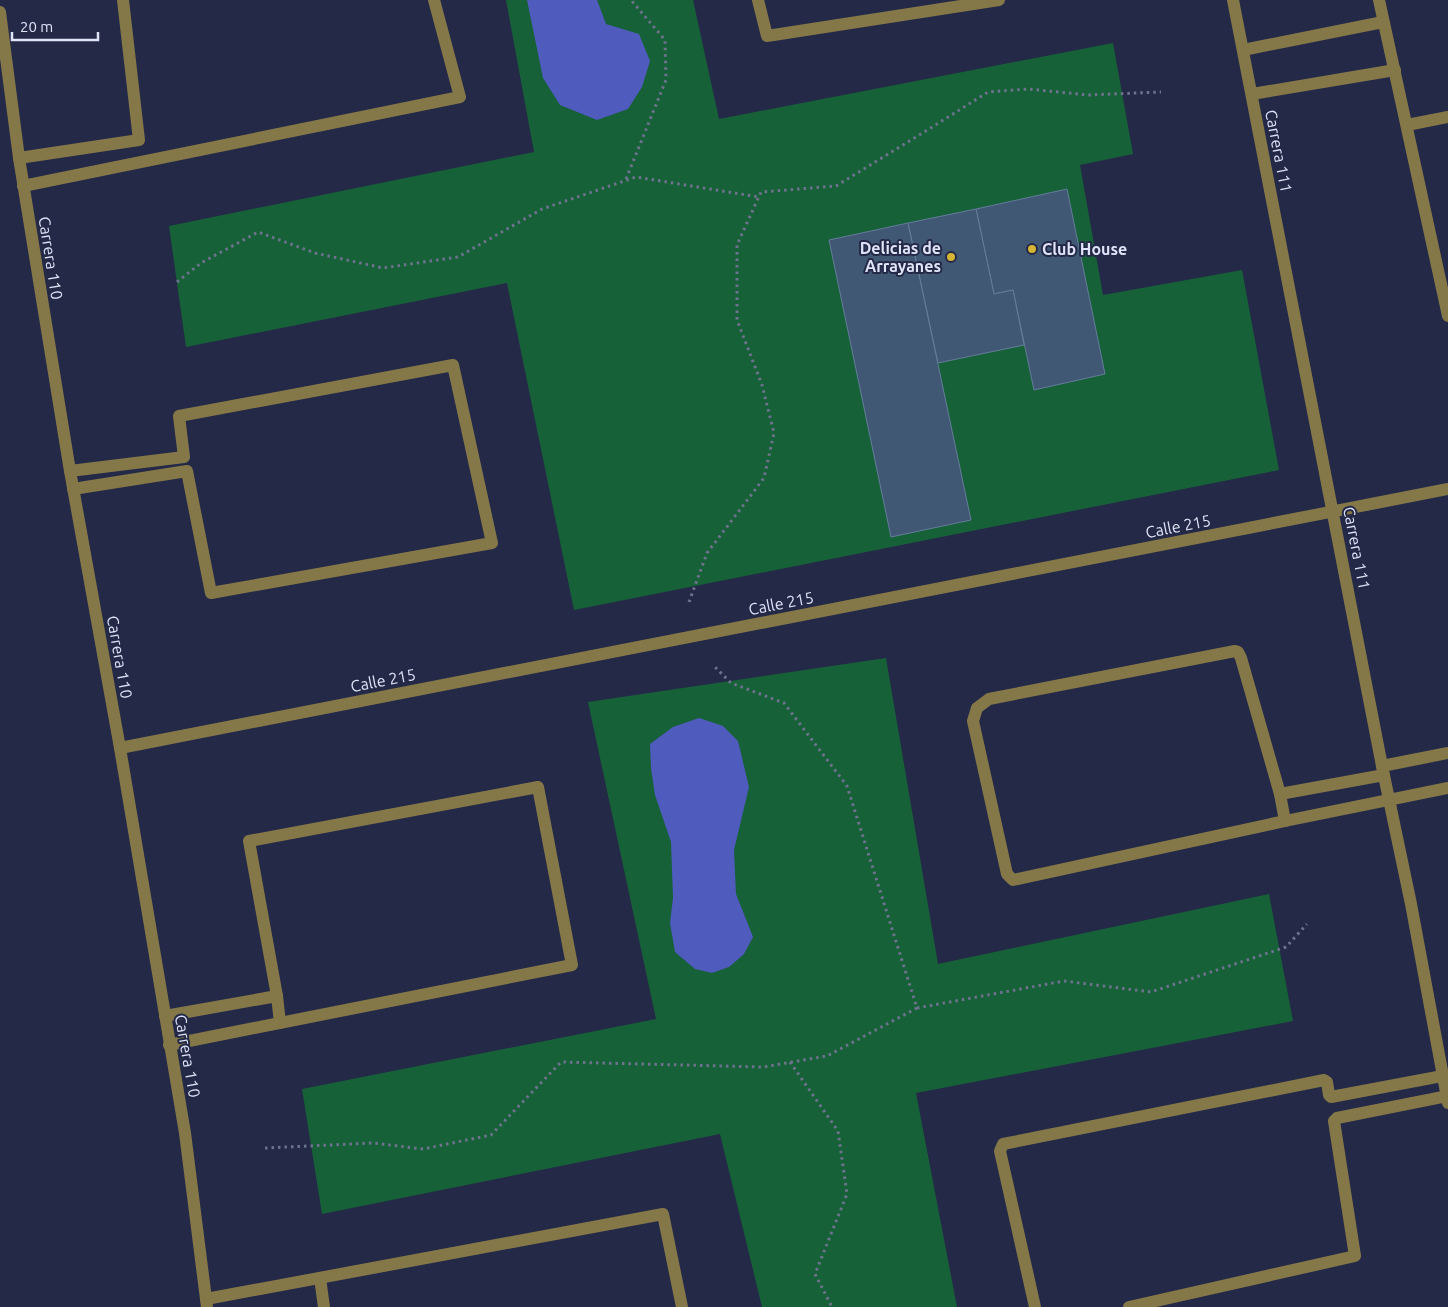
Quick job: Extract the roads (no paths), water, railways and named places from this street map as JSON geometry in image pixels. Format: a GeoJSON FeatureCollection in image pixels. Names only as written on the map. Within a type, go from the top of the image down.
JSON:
{"type":"FeatureCollection","features":[{"type":"Feature","properties":{"kind":"street"},"geometry":{"type":"LineString","coordinates":[[123,0],[143,162]]}},
{"type":"Feature","properties":{"kind":"street"},"geometry":{"type":"LineString","coordinates":[[23,186],[460,97],[434,0]]}},
{"type":"Feature","properties":{"kind":"street"},"geometry":{"type":"LineString","coordinates":[[758,0],[767,36],[999,0]]}},
{"type":"Feature","properties":{"kind":"street","name":"Carrera 111"},"geometry":{"type":"LineString","coordinates":[[1233,0],[1448,1098]]}},
{"type":"Feature","properties":{"kind":"street"},"geometry":{"type":"LineString","coordinates":[[1379,0],[1448,316]]}},
{"type":"Feature","properties":{"kind":"street","name":"Carrera 110"},"geometry":{"type":"LineString","coordinates":[[0,12],[23,186],[73,488],[120,748],[185,1133],[207,1303]]}},
{"type":"Feature","properties":{"kind":"street"},"geometry":{"type":"LineString","coordinates":[[1243,50],[1383,22]]}},
{"type":"Feature","properties":{"kind":"street"},"geometry":{"type":"LineString","coordinates":[[1252,94],[1395,70]]}},
{"type":"Feature","properties":{"kind":"street"},"geometry":{"type":"LineString","coordinates":[[1407,125],[1448,117]]}},
{"type":"Feature","properties":{"kind":"street"},"geometry":{"type":"LineString","coordinates":[[19,158],[139,140]]}},
{"type":"Feature","properties":{"kind":"street"},"geometry":{"type":"LineString","coordinates":[[453,365],[492,543],[211,593],[187,471],[179,416],[453,365]]}},
{"type":"Feature","properties":{"kind":"street"},"geometry":{"type":"LineString","coordinates":[[70,470],[184,457]]}},
{"type":"Feature","properties":{"kind":"street"},"geometry":{"type":"LineString","coordinates":[[73,488],[187,471]]}},
{"type":"Feature","properties":{"kind":"street","name":"Calle 215"},"geometry":{"type":"LineString","coordinates":[[120,748],[1448,489]]}},
{"type":"Feature","properties":{"kind":"street"},"geometry":{"type":"LineString","coordinates":[[1285,821],[1280,794],[1238,652],[989,699],[977,708],[973,721],[1007,874],[1013,880],[1448,788]]}},
{"type":"Feature","properties":{"kind":"street"},"geometry":{"type":"LineString","coordinates":[[1280,794],[1383,771],[1448,753]]}},
{"type":"Feature","properties":{"kind":"street"},"geometry":{"type":"LineString","coordinates":[[169,1045],[572,966],[538,787],[249,841],[280,1023]]}},
{"type":"Feature","properties":{"kind":"street"},"geometry":{"type":"LineString","coordinates":[[165,1016],[276,996]]}},
{"type":"Feature","properties":{"kind":"street"},"geometry":{"type":"LineString","coordinates":[[1036,1307],[1000,1151],[1003,1144],[1324,1080],[1327,1082],[1329,1095],[1334,1097],[1445,1075]]}},
{"type":"Feature","properties":{"kind":"street"},"geometry":{"type":"LineString","coordinates":[[1334,1097],[1338,1118]]}},
{"type":"Feature","properties":{"kind":"street"},"geometry":{"type":"LineString","coordinates":[[1129,1307],[1355,1256],[1334,1121],[1338,1118],[1448,1098]]}},
{"type":"Feature","properties":{"kind":"street"},"geometry":{"type":"LineString","coordinates":[[207,1303],[320,1278],[663,1214],[682,1307]]}},
{"type":"Feature","properties":{"kind":"street"},"geometry":{"type":"LineString","coordinates":[[320,1278],[324,1307]]}},
{"type":"Feature","properties":{"kind":"place","name":"Club House"},"geometry":{"type":"Point","coordinates":[1032,249]}},
{"type":"Feature","properties":{"kind":"place","name":"Delicias de Arrayanes"},"geometry":{"type":"Point","coordinates":[951,257]}}]}
